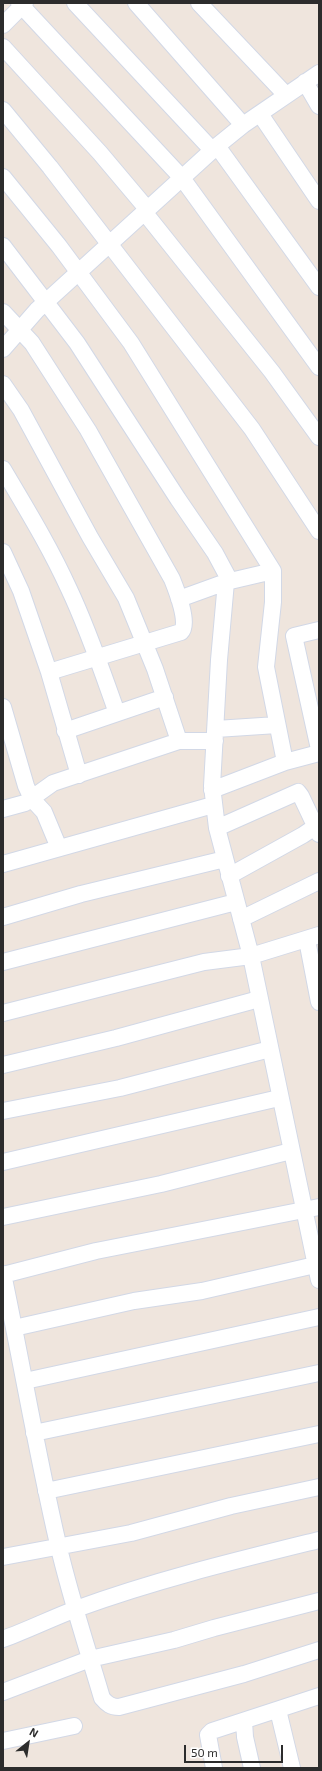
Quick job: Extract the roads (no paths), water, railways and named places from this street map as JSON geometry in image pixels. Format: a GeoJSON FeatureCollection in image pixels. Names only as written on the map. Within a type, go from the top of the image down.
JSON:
{"type":"FeatureCollection","features":[{"type":"Feature","properties":{"kind":"street"},"geometry":{"type":"LineString","coordinates":[[75,3],[215,148],[319,287]]}},
{"type":"Feature","properties":{"kind":"street"},"geometry":{"type":"LineString","coordinates":[[136,3],[243,125]]}},
{"type":"Feature","properties":{"kind":"street"},"geometry":{"type":"LineString","coordinates":[[199,3],[286,95]]}},
{"type":"Feature","properties":{"kind":"street"},"geometry":{"type":"LineString","coordinates":[[3,25],[22,4],[182,178],[319,367]]}},
{"type":"Feature","properties":{"kind":"street"},"geometry":{"type":"LineString","coordinates":[[3,47],[94,148],[146,211],[272,372],[319,437]]}},
{"type":"Feature","properties":{"kind":"street"},"geometry":{"type":"LineString","coordinates":[[3,349],[47,301],[215,148],[243,125],[319,73]]}},
{"type":"Feature","properties":{"kind":"street"},"geometry":{"type":"LineString","coordinates":[[305,82],[319,106]]}},
{"type":"Feature","properties":{"kind":"street"},"geometry":{"type":"LineString","coordinates":[[3,110],[110,244],[252,429],[319,531]]}},
{"type":"Feature","properties":{"kind":"street"},"geometry":{"type":"LineString","coordinates":[[260,114],[319,201]]}},
{"type":"Feature","properties":{"kind":"street"},"geometry":{"type":"LineString","coordinates":[[3,177],[79,273],[140,356],[273,572],[273,602],[266,667],[285,762]]}},
{"type":"Feature","properties":{"kind":"street"},"geometry":{"type":"LineString","coordinates":[[3,246],[47,301],[124,413],[173,492],[215,553],[228,582],[215,735],[213,797],[217,828],[251,956],[291,1151],[312,1208],[317,1272],[134,1301],[14,1328]]}},
{"type":"Feature","properties":{"kind":"street"},"geometry":{"type":"LineString","coordinates":[[3,312],[20,329],[36,349],[105,457],[162,561],[179,599],[184,625],[183,630],[49,672]]}},
{"type":"Feature","properties":{"kind":"street"},"geometry":{"type":"LineString","coordinates":[[3,384],[21,410],[90,537],[117,581],[133,613],[179,741]]}},
{"type":"Feature","properties":{"kind":"street"},"geometry":{"type":"LineString","coordinates":[[3,469],[60,570],[98,657],[117,713]]}},
{"type":"Feature","properties":{"kind":"street"},"geometry":{"type":"LineString","coordinates":[[3,552],[21,591],[49,672],[79,775]]}},
{"type":"Feature","properties":{"kind":"street"},"geometry":{"type":"LineString","coordinates":[[179,599],[228,582],[273,572]]}},
{"type":"Feature","properties":{"kind":"street"},"geometry":{"type":"LineString","coordinates":[[270,641],[319,630]]}},
{"type":"Feature","properties":{"kind":"street"},"geometry":{"type":"LineString","coordinates":[[294,636],[319,749]]}},
{"type":"Feature","properties":{"kind":"street"},"geometry":{"type":"LineString","coordinates":[[65,730],[164,697]]}},
{"type":"Feature","properties":{"kind":"street"},"geometry":{"type":"LineString","coordinates":[[3,707],[26,786],[32,798],[44,812],[59,848]]}},
{"type":"Feature","properties":{"kind":"street"},"geometry":{"type":"LineString","coordinates":[[3,809],[25,803],[50,785],[179,741],[277,725]]}},
{"type":"Feature","properties":{"kind":"street"},"geometry":{"type":"LineString","coordinates":[[3,864],[59,848],[213,797],[285,762],[319,753]]}},
{"type":"Feature","properties":{"kind":"street"},"geometry":{"type":"LineString","coordinates":[[217,828],[296,792],[302,796],[318,828],[229,876]]}},
{"type":"Feature","properties":{"kind":"street"},"geometry":{"type":"LineString","coordinates":[[3,917],[81,894],[225,859]]}},
{"type":"Feature","properties":{"kind":"street"},"geometry":{"type":"LineString","coordinates":[[241,919],[319,881]]}},
{"type":"Feature","properties":{"kind":"street"},"geometry":{"type":"LineString","coordinates":[[3,962],[236,902]]}},
{"type":"Feature","properties":{"kind":"street"},"geometry":{"type":"LineString","coordinates":[[3,1013],[204,962],[251,956],[313,938],[319,1002]]}},
{"type":"Feature","properties":{"kind":"street"},"geometry":{"type":"LineString","coordinates":[[3,1066],[116,1038],[259,999]]}},
{"type":"Feature","properties":{"kind":"street"},"geometry":{"type":"LineString","coordinates":[[3,1111],[120,1088],[270,1050]]}},
{"type":"Feature","properties":{"kind":"street"},"geometry":{"type":"LineString","coordinates":[[3,1162],[279,1098]]}},
{"type":"Feature","properties":{"kind":"street"},"geometry":{"type":"LineString","coordinates":[[3,1217],[161,1184],[291,1151]]}},
{"type":"Feature","properties":{"kind":"street"},"geometry":{"type":"LineString","coordinates":[[312,1208],[96,1251],[3,1275],[46,1491],[76,1609],[102,1698],[114,1707],[229,1678],[319,1650]]}},
{"type":"Feature","properties":{"kind":"street"},"geometry":{"type":"LineString","coordinates":[[25,1381],[319,1317]]}},
{"type":"Feature","properties":{"kind":"street"},"geometry":{"type":"LineString","coordinates":[[34,1433],[319,1373]]}},
{"type":"Feature","properties":{"kind":"street"},"geometry":{"type":"LineString","coordinates":[[46,1491],[319,1434]]}},
{"type":"Feature","properties":{"kind":"street"},"geometry":{"type":"LineString","coordinates":[[4,1555],[131,1533],[231,1506],[319,1487]]}},
{"type":"Feature","properties":{"kind":"street"},"geometry":{"type":"LineString","coordinates":[[3,1639],[36,1627],[76,1609],[250,1556],[319,1540]]}},
{"type":"Feature","properties":{"kind":"street"},"geometry":{"type":"LineString","coordinates":[[3,1692],[90,1659],[174,1640],[319,1601]]}},
{"type":"Feature","properties":{"kind":"street"},"geometry":{"type":"LineString","coordinates":[[214,1768],[209,1733],[319,1696]]}},
{"type":"Feature","properties":{"kind":"street"},"geometry":{"type":"LineString","coordinates":[[278,1710],[292,1768]]}},
{"type":"Feature","properties":{"kind":"street"},"geometry":{"type":"LineString","coordinates":[[244,1721],[245,1737],[252,1768]]}},
{"type":"Feature","properties":{"kind":"street"},"geometry":{"type":"LineString","coordinates":[[3,1741],[74,1726]]}}]}
